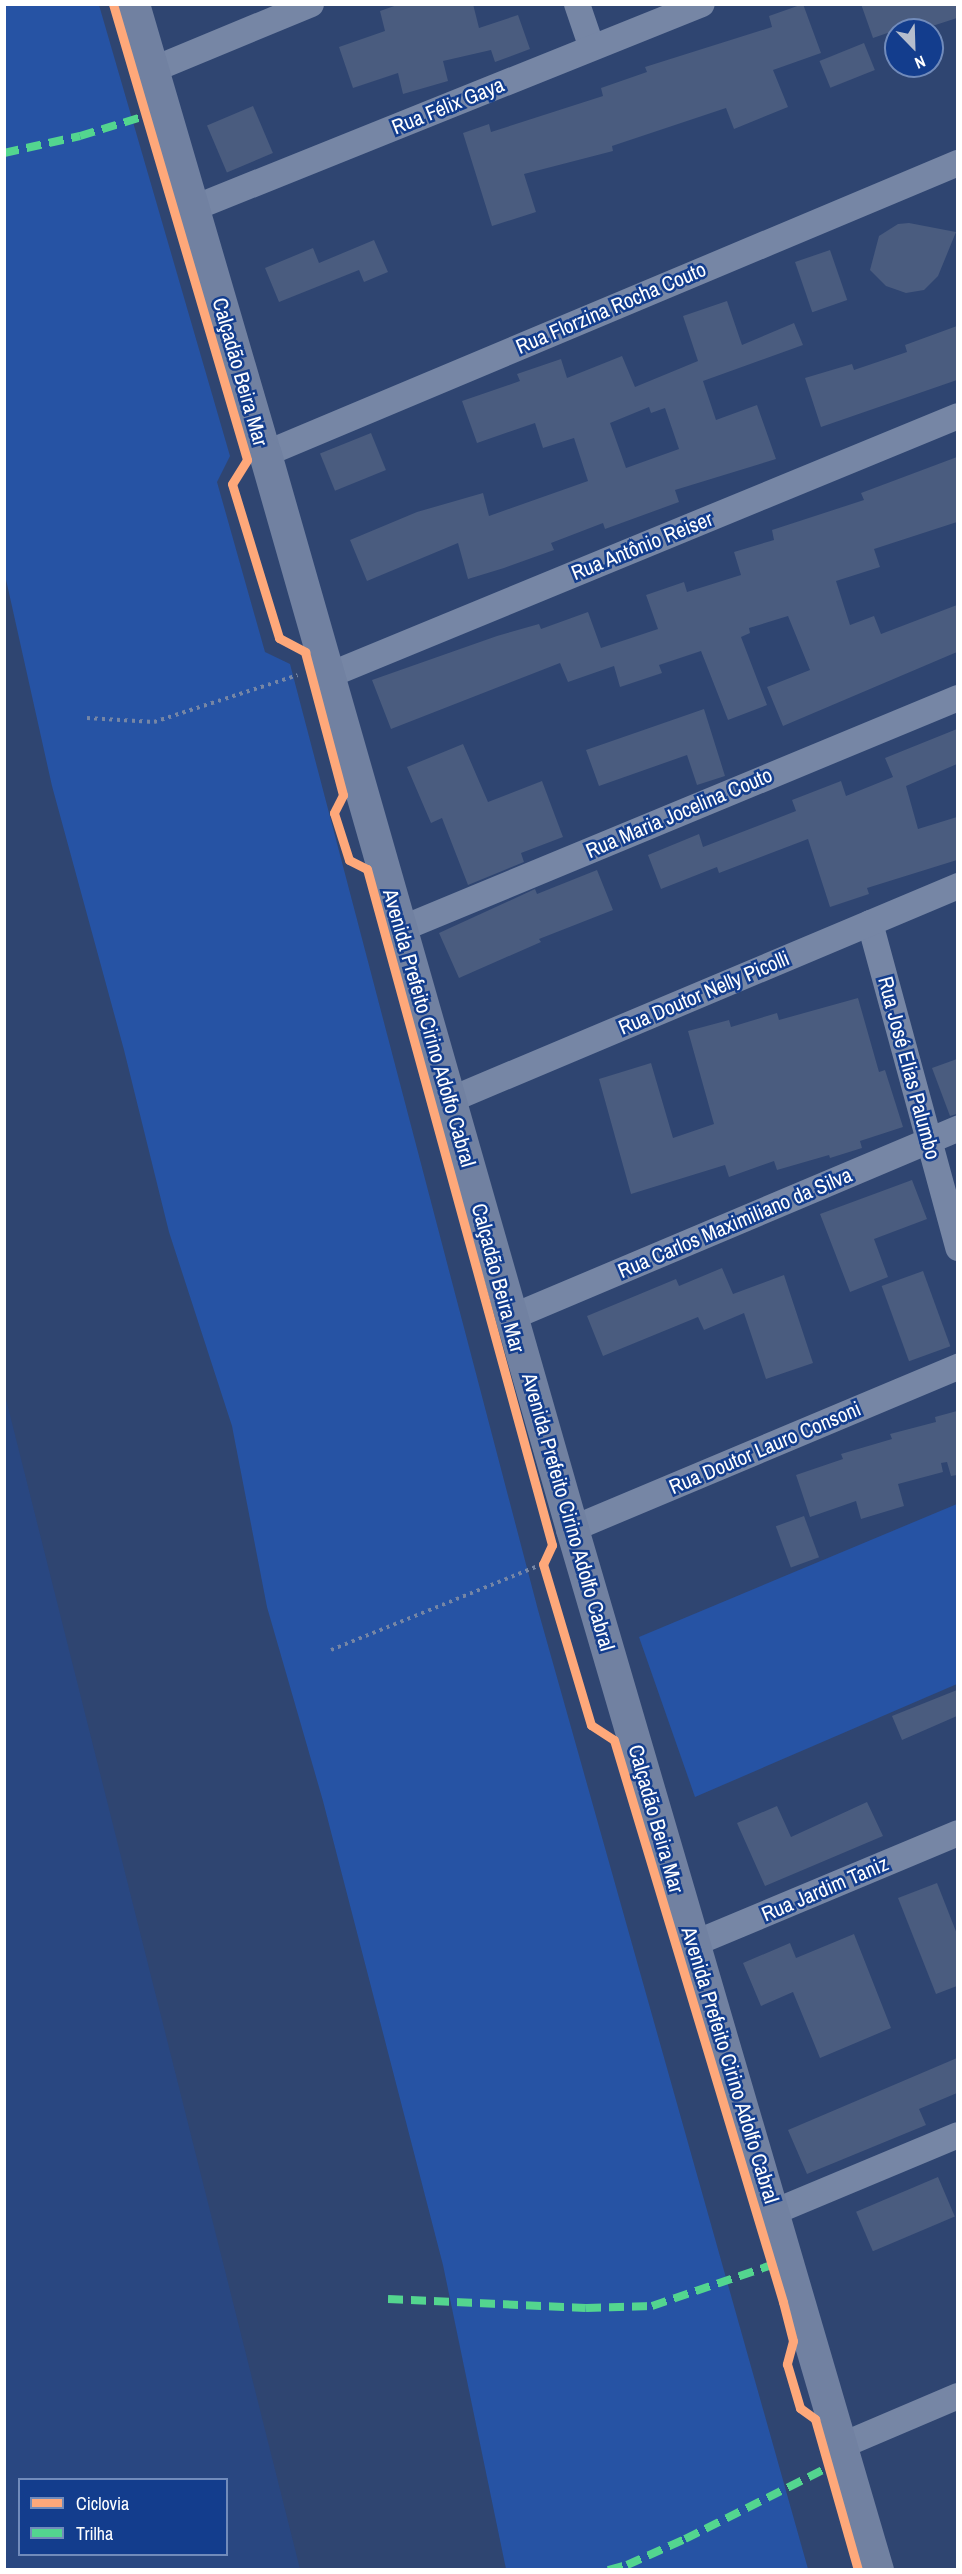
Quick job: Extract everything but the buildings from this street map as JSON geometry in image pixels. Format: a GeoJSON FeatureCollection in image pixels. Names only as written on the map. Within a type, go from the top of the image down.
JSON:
{"type":"FeatureCollection","features":[{"type":"Feature","properties":{"kind":"main road","name":"Avenida Prefeito Cirino Adolfo Cabral"},"geometry":{"type":"LineString","coordinates":[[133,4],[266,454],[319,674],[400,929],[572,1529],[843,2445],[877,2570]]}},
{"type":"Feature","properties":{"kind":"street"},"geometry":{"type":"LineString","coordinates":[[152,70],[311,4]]}},
{"type":"Feature","properties":{"kind":"street"},"geometry":{"type":"LineString","coordinates":[[577,4],[592,48]]}},
{"type":"Feature","properties":{"kind":"street","name":"Rua Félix Gaya"},"geometry":{"type":"LineString","coordinates":[[194,208],[702,4]]}},
{"type":"Feature","properties":{"kind":"street","name":"Rua Florzina Rocha Couto"},"geometry":{"type":"LineString","coordinates":[[266,454],[957,163]]}},
{"type":"Feature","properties":{"kind":"street","name":"Rua Antônio Reiser"},"geometry":{"type":"LineString","coordinates":[[319,674],[957,417]]}},
{"type":"Feature","properties":{"kind":"street","name":"Rua Maria Jocelina Couto"},"geometry":{"type":"LineString","coordinates":[[400,929],[957,698]]}},
{"type":"Feature","properties":{"kind":"street","name":"Rua Doutor Nelly Picolli"},"geometry":{"type":"LineString","coordinates":[[450,1100],[957,886]]}},
{"type":"Feature","properties":{"kind":"street","name":"Rua José Elias Palumbo"},"geometry":{"type":"LineString","coordinates":[[870,923],[957,1248]]}},
{"type":"Feature","properties":{"kind":"street","name":"Rua Carlos Maximiliano da Silva"},"geometry":{"type":"LineString","coordinates":[[512,1317],[957,1129]]}},
{"type":"Feature","properties":{"kind":"street","name":"Rua Doutor Lauro Consoni"},"geometry":{"type":"LineString","coordinates":[[572,1529],[957,1367]]}},
{"type":"Feature","properties":{"kind":"street","name":"Rua Jardim Taniz"},"geometry":{"type":"LineString","coordinates":[[693,1944],[957,1833]]}},
{"type":"Feature","properties":{"kind":"street"},"geometry":{"type":"LineString","coordinates":[[774,2212],[957,2135]]}},
{"type":"Feature","properties":{"kind":"street"},"geometry":{"type":"LineString","coordinates":[[843,2445],[957,2396]]}},
{"type":"Feature","properties":{"kind":"path"},"geometry":{"type":"LineString","coordinates":[[87,718],[154,722],[319,674]]}},
{"type":"Feature","properties":{"kind":"path"},"geometry":{"type":"LineString","coordinates":[[331,1650],[543,1564],[548,1555]]}},
{"type":"Feature","properties":{"kind":"path"},"geometry":{"type":"LineString","coordinates":[[543,1564],[546,1575]]}},
{"type":"Feature","properties":{"kind":"shaded area"},"geometry":{"type":"Polygon","coordinates":[[[4,5],[99,5],[230,456],[217,482],[265,652],[290,664],[538,1610],[808,2569],[506,2569],[443,2265],[323,1801],[267,1607],[232,1426],[169,1232],[124,1050],[52,786],[5,575],[4,5]]]}},
{"type":"Feature","properties":{"kind":"shaded area"},"geometry":{"type":"Polygon","coordinates":[[[4,1395],[5,1395],[300,2569],[5,2569],[4,1395]]]}},
{"type":"Feature","properties":{"kind":"shaded area"},"geometry":{"type":"Polygon","coordinates":[[[957,1504],[957,1684],[695,1797],[639,1637],[957,1504]]]}},
{"type":"Feature","properties":{"kind":"marked path"},"geometry":{"type":"LineString","coordinates":[[4,153],[80,136],[145,116]]}},
{"type":"Feature","properties":{"kind":"marked path"},"geometry":{"type":"LineString","coordinates":[[388,2299],[586,2308],[652,2306],[772,2265]]}},
{"type":"Feature","properties":{"kind":"marked path"},"geometry":{"type":"LineString","coordinates":[[608,2570],[627,2565],[685,2539],[829,2467]]}},
{"type":"Feature","properties":{"kind":"cycle path","name":"Calçadão Beira Mar"},"geometry":{"type":"LineString","coordinates":[[113,4],[247,460],[232,484],[279,638],[305,652],[343,795],[334,813],[349,860],[367,869],[552,1545],[543,1564],[591,1725],[614,1740],[783,2302],[793,2341],[787,2364],[800,2408],[815,2419],[858,2570]]}}]}
